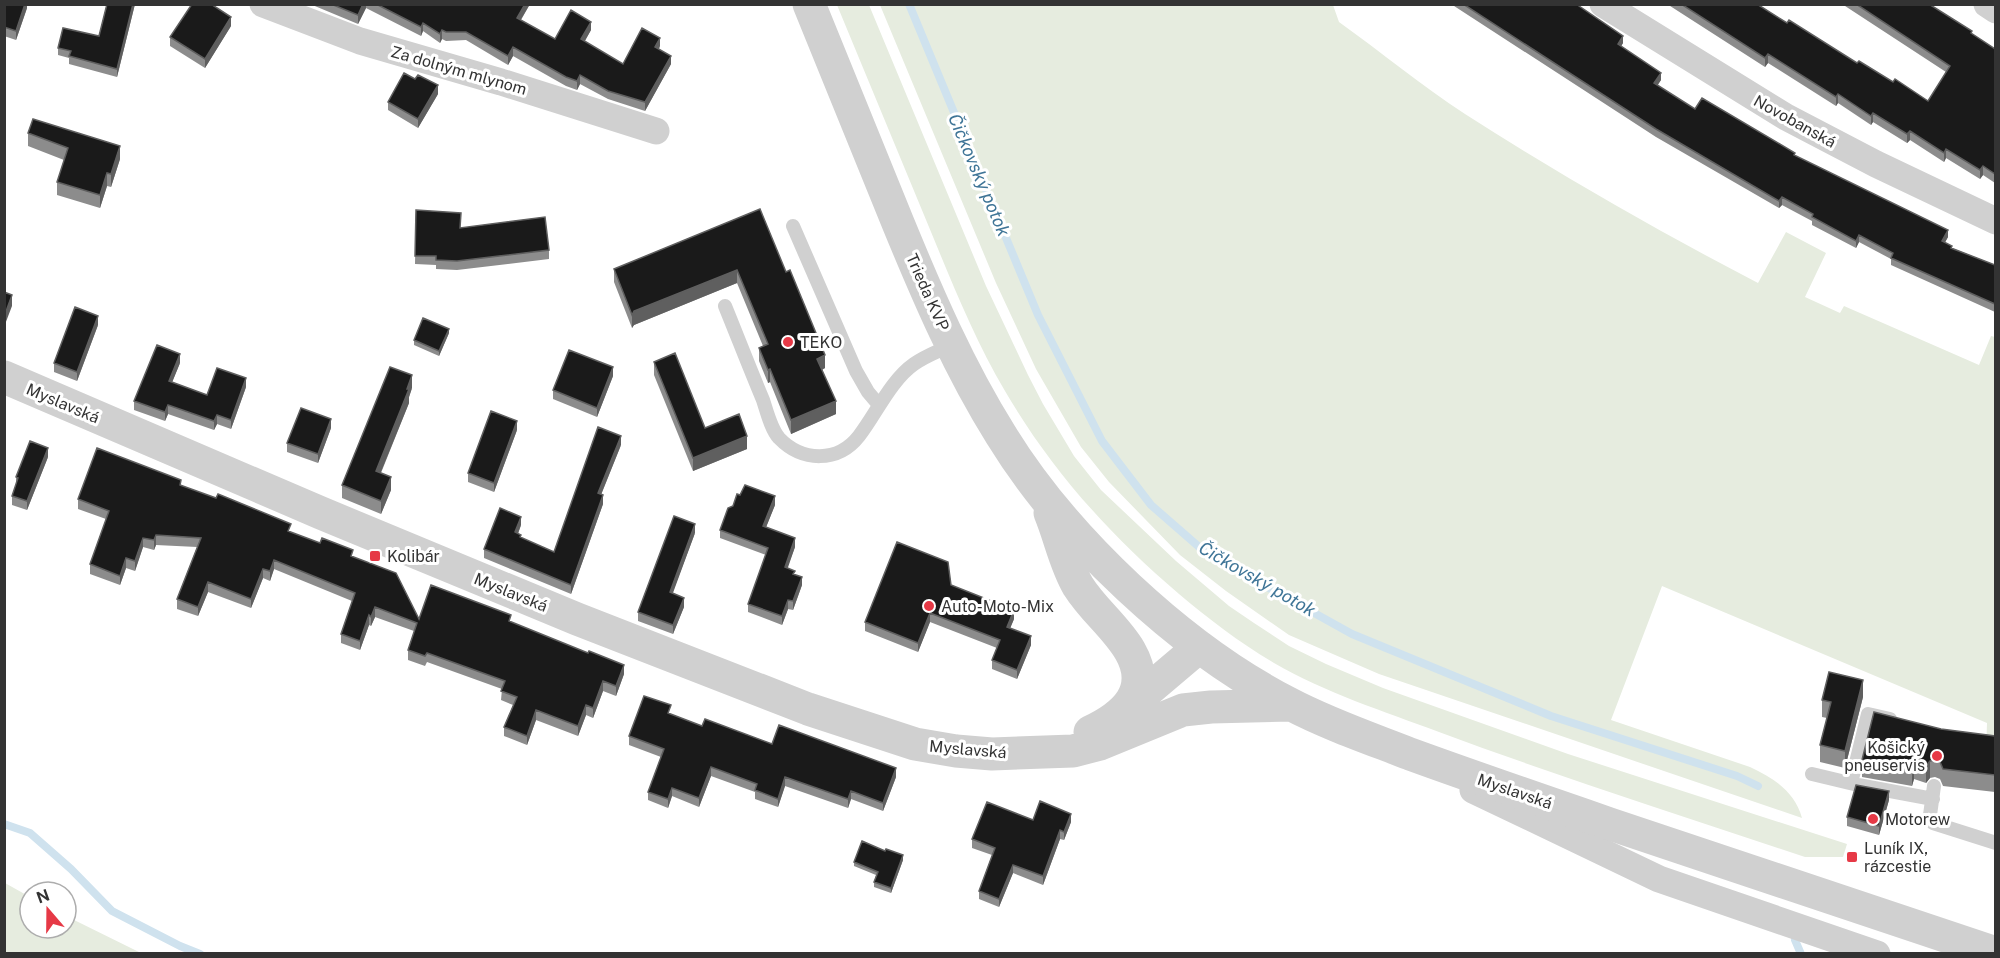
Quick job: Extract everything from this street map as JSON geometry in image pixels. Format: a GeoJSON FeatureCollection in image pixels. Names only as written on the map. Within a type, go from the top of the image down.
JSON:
{"type":"FeatureCollection","features":[{"type":"Feature","properties":{"kind":"street","name":"Za dolným mlynom"},"geometry":{"type":"LineString","coordinates":[[263,4],[360,42],[453,68],[656,131]]}},
{"type":"Feature","properties":{"kind":"street","name":"Trieda KVP"},"geometry":{"type":"LineString","coordinates":[[809,4],[951,345],[1002,437],[1038,487],[1093,552],[1147,604],[1199,647],[1253,684],[1290,705]]}},
{"type":"Feature","properties":{"kind":"street","name":"Novobanská"},"geometry":{"type":"LineString","coordinates":[[1603,4],[1786,117],[1876,164],[1995,221]]}},
{"type":"Feature","properties":{"kind":"street"},"geometry":{"type":"LineString","coordinates":[[1987,4],[1995,10]]}},
{"type":"Feature","properties":{"kind":"street","name":"Myslavská"},"geometry":{"type":"LineString","coordinates":[[4,377],[481,579],[808,709],[887,736],[935,748],[992,754],[1073,751],[1090,748],[1174,713],[1192,709],[1290,705],[1353,732],[1548,803],[1995,953]]}},
{"type":"Feature","properties":{"kind":"street"},"geometry":{"type":"LineString","coordinates":[[1038,487],[1075,580],[1133,658],[1137,672],[1137,685],[1134,697],[1127,708]]}},
{"type":"Feature","properties":{"kind":"street","name":"Myslavská"},"geometry":{"type":"LineString","coordinates":[[1032,752],[1081,737],[1111,720],[1199,647]]}},
{"type":"Feature","properties":{"kind":"street"},"geometry":{"type":"LineString","coordinates":[[1353,732],[1659,879],[1877,954]]}},
{"type":"Feature","properties":{"kind":"lane"},"geometry":{"type":"LineString","coordinates":[[793,226],[856,371],[868,392],[879,405]]}},
{"type":"Feature","properties":{"kind":"lane"},"geometry":{"type":"LineString","coordinates":[[725,306],[775,431],[788,444],[814,456],[830,456],[841,452],[859,436],[879,405],[910,367],[951,345]]}},
{"type":"Feature","properties":{"kind":"lane"},"geometry":{"type":"LineString","coordinates":[[1851,783],[1868,714],[1903,723]]}},
{"type":"Feature","properties":{"kind":"lane"},"geometry":{"type":"LineString","coordinates":[[1812,774],[1851,783],[1933,792],[1930,815],[1934,824],[1995,843]]}},
{"type":"Feature","properties":{"kind":"shaded area"},"geometry":{"type":"Polygon","coordinates":[[[837,5],[869,5],[986,286],[1043,404],[1074,456],[1101,490],[1176,561],[1229,606],[1289,646],[1383,688],[1568,754],[1847,844],[1843,857],[1805,857],[1530,765],[1355,701],[1274,663],[1225,630],[1179,594],[1129,548],[1083,500],[1042,448],[1005,391],[962,304],[837,5]]]}},
{"type":"Feature","properties":{"kind":"shaded area"},"geometry":{"type":"Polygon","coordinates":[[[880,5],[1333,5],[1339,22],[1465,114],[1610,202],[1758,283],[1786,232],[1826,253],[1805,297],[1840,313],[1844,306],[1979,365],[1991,336],[1995,337],[1995,753],[1986,752],[1987,723],[1662,586],[1611,720],[1759,771],[1789,793],[1802,818],[1379,674],[1289,635],[1226,591],[1180,555],[1109,482],[1081,447],[1036,369],[996,283],[880,5]]]}},
{"type":"Feature","properties":{"kind":"shaded area"},"geometry":{"type":"Polygon","coordinates":[[[5,883],[18,890],[18,940],[78,940],[78,922],[141,953],[5,953],[5,883]]]}},
{"type":"Feature","properties":{"kind":"building"},"geometry":{"type":"Polygon","coordinates":[[[4,4],[25,4],[16,31],[4,27],[4,4]]]}},
{"type":"Feature","properties":{"kind":"building"},"geometry":{"type":"Polygon","coordinates":[[[107,4],[133,4],[117,69],[69,56],[71,51],[58,48],[63,28],[99,36],[107,4]]]}},
{"type":"Feature","properties":{"kind":"building"},"geometry":{"type":"Polygon","coordinates":[[[192,4],[211,4],[231,17],[205,59],[170,37],[192,4]]]}},
{"type":"Feature","properties":{"kind":"building"},"geometry":{"type":"Polygon","coordinates":[[[331,4],[363,4],[358,15],[331,4]]]}},
{"type":"Feature","properties":{"kind":"building"},"geometry":{"type":"Polygon","coordinates":[[[376,4],[525,4],[517,18],[555,39],[571,10],[591,22],[581,39],[623,64],[642,28],[660,38],[655,47],[671,56],[645,102],[608,91],[580,75],[577,81],[566,77],[513,47],[508,56],[466,32],[442,30],[440,34],[423,23],[421,27],[376,4]]]}},
{"type":"Feature","properties":{"kind":"building"},"geometry":{"type":"Polygon","coordinates":[[[1463,4],[1576,4],[1623,36],[1618,44],[1661,73],[1654,83],[1695,109],[1702,98],[1795,153],[1794,155],[1948,230],[1942,241],[1952,246],[1951,248],[1995,265],[1995,304],[1891,258],[1893,253],[1859,235],[1856,241],[1812,217],[1813,214],[1782,197],[1779,201],[1656,129],[1463,4]]]}},
{"type":"Feature","properties":{"kind":"building"},"geometry":{"type":"Polygon","coordinates":[[[1681,4],[1757,4],[1787,23],[1789,20],[1857,63],[1859,61],[1893,82],[1895,79],[1928,101],[1950,66],[1856,4],[1929,4],[1972,31],[1971,33],[1995,49],[1995,174],[1983,166],[1980,170],[1946,149],[1944,153],[1910,131],[1907,134],[1873,113],[1871,116],[1838,94],[1836,97],[1768,54],[1765,58],[1681,4]]]}},
{"type":"Feature","properties":{"kind":"building"},"geometry":{"type":"Polygon","coordinates":[[[404,73],[415,79],[418,75],[438,85],[418,119],[388,102],[404,73]]]}},
{"type":"Feature","properties":{"kind":"building"},"geometry":{"type":"Polygon","coordinates":[[[33,119],[120,146],[111,174],[107,173],[100,195],[57,182],[68,148],[28,133],[33,119]]]}},
{"type":"Feature","properties":{"kind":"building","name":"TEKO"},"geometry":{"type":"Polygon","coordinates":[[[760,209],[786,272],[790,270],[825,355],[817,359],[836,401],[791,420],[759,348],[768,344],[737,270],[634,311],[632,315],[614,269],[760,209]]]}},
{"type":"Feature","properties":{"kind":"building"},"geometry":{"type":"Polygon","coordinates":[[[416,210],[461,213],[460,228],[545,217],[549,250],[457,261],[436,260],[436,256],[415,256],[416,210]]]}},
{"type":"Feature","properties":{"kind":"building"},"geometry":{"type":"Polygon","coordinates":[[[4,292],[12,295],[4,317],[4,292]]]}},
{"type":"Feature","properties":{"kind":"building"},"geometry":{"type":"Polygon","coordinates":[[[75,307],[98,316],[77,372],[54,363],[75,307]]]}},
{"type":"Feature","properties":{"kind":"building"},"geometry":{"type":"Polygon","coordinates":[[[423,318],[449,329],[439,351],[414,340],[423,318]]]}},
{"type":"Feature","properties":{"kind":"building"},"geometry":{"type":"Polygon","coordinates":[[[157,345],[180,354],[169,381],[207,395],[217,368],[246,378],[231,420],[217,415],[214,421],[168,405],[165,412],[134,401],[157,345]]]}},
{"type":"Feature","properties":{"kind":"building"},"geometry":{"type":"Polygon","coordinates":[[[569,350],[613,367],[597,408],[553,390],[569,350]]]}},
{"type":"Feature","properties":{"kind":"building"},"geometry":{"type":"Polygon","coordinates":[[[675,353],[705,428],[739,414],[747,436],[693,458],[654,362],[675,353]]]}},
{"type":"Feature","properties":{"kind":"building"},"geometry":{"type":"Polygon","coordinates":[[[390,367],[412,375],[407,389],[409,389],[376,471],[391,477],[381,501],[342,485],[390,367]]]}},
{"type":"Feature","properties":{"kind":"building"},"geometry":{"type":"Polygon","coordinates":[[[301,408],[331,419],[318,454],[287,443],[301,408]]]}},
{"type":"Feature","properties":{"kind":"building"},"geometry":{"type":"Polygon","coordinates":[[[491,411],[517,421],[494,483],[468,473],[491,411]]]}},
{"type":"Feature","properties":{"kind":"building"},"geometry":{"type":"Polygon","coordinates":[[[598,427],[621,436],[598,493],[603,495],[571,585],[484,549],[500,508],[521,517],[515,532],[521,535],[520,537],[554,552],[598,427]]]}},
{"type":"Feature","properties":{"kind":"building"},"geometry":{"type":"Polygon","coordinates":[[[30,441],[48,448],[27,501],[12,496],[18,478],[16,477],[30,441]]]}},
{"type":"Feature","properties":{"kind":"building"},"geometry":{"type":"Polygon","coordinates":[[[97,448],[181,480],[180,485],[216,498],[218,494],[291,524],[288,531],[320,543],[322,538],[353,550],[351,556],[396,573],[419,619],[431,585],[511,615],[509,621],[624,665],[616,686],[603,681],[593,708],[586,705],[578,726],[536,710],[527,736],[504,727],[517,697],[501,691],[505,681],[427,653],[425,656],[408,650],[417,623],[375,607],[371,617],[369,615],[360,641],[341,634],[355,593],[274,560],[270,571],[263,569],[251,599],[208,582],[198,607],[177,599],[201,538],[156,535],[154,540],[143,538],[135,561],[126,558],[120,576],[90,564],[109,511],[78,499],[97,448]]]}},
{"type":"Feature","properties":{"kind":"building"},"geometry":{"type":"Polygon","coordinates":[[[745,485],[775,496],[763,526],[795,538],[785,567],[795,571],[793,574],[802,577],[793,601],[788,600],[782,616],[748,604],[768,548],[720,530],[728,508],[733,506],[737,494],[740,495],[745,485]]]}},
{"type":"Feature","properties":{"kind":"building"},"geometry":{"type":"Polygon","coordinates":[[[674,516],[695,524],[670,592],[684,598],[673,625],[638,612],[674,516]]]}},
{"type":"Feature","properties":{"kind":"building","name":"Auto-Moto-Mix"},"geometry":{"type":"Polygon","coordinates":[[[897,542],[948,562],[951,585],[1014,610],[1007,627],[1031,636],[1017,670],[992,660],[1000,640],[930,613],[918,643],[865,622],[897,542]]]}},
{"type":"Feature","properties":{"kind":"building"},"geometry":{"type":"Polygon","coordinates":[[[1829,672],[1863,680],[1845,751],[1820,745],[1831,702],[1822,700],[1829,672]]]}},
{"type":"Feature","properties":{"kind":"building"},"geometry":{"type":"Polygon","coordinates":[[[644,696],[671,705],[668,713],[702,726],[705,719],[772,744],[779,725],[896,768],[883,803],[851,791],[848,799],[785,777],[778,799],[755,790],[757,784],[711,767],[699,798],[672,788],[668,799],[648,792],[664,749],[629,736],[644,696]]]}},
{"type":"Feature","properties":{"kind":"building"},"geometry":{"type":"Polygon","coordinates":[[[1874,712],[1941,729],[1995,736],[1995,775],[1943,769],[1940,762],[1935,760],[1930,761],[1926,766],[1914,762],[1912,769],[1862,760],[1874,712]]]}},
{"type":"Feature","properties":{"kind":"building"},"geometry":{"type":"Polygon","coordinates":[[[1856,785],[1889,791],[1879,826],[1847,817],[1856,785]]]}},
{"type":"Feature","properties":{"kind":"building"},"geometry":{"type":"Polygon","coordinates":[[[1040,801],[1071,814],[1064,832],[1060,830],[1043,876],[1013,865],[999,899],[979,891],[995,848],[972,839],[987,802],[1033,820],[1040,801]]]}},
{"type":"Feature","properties":{"kind":"building"},"geometry":{"type":"Polygon","coordinates":[[[862,841],[885,851],[886,849],[903,855],[891,888],[874,882],[878,872],[854,862],[862,841]]]}},
{"type":"Feature","properties":{"kind":"waterway","name":"Čičkovský potok"},"geometry":{"type":"LineString","coordinates":[[909,4],[1038,315],[1102,441],[1151,505],[1206,553],[1352,634],[1551,716],[1737,776],[1758,786]]}},
{"type":"Feature","properties":{"kind":"waterway"},"geometry":{"type":"LineString","coordinates":[[4,824],[30,833],[71,869],[112,911],[200,954]]}},
{"type":"Feature","properties":{"kind":"waterway","name":"Čičkovský potok"},"geometry":{"type":"LineString","coordinates":[[1795,940],[1801,954]]}},
{"type":"Feature","properties":{"kind":"place","name":"TEKO"},"geometry":{"type":"Point","coordinates":[788,342]}},
{"type":"Feature","properties":{"kind":"place","name":"Kolibár"},"geometry":{"type":"Point","coordinates":[375,556]}},
{"type":"Feature","properties":{"kind":"place","name":"Auto-Moto-Mix"},"geometry":{"type":"Point","coordinates":[929,606]}},
{"type":"Feature","properties":{"kind":"place","name":"Košický pneuservis"},"geometry":{"type":"Point","coordinates":[1937,756]}},
{"type":"Feature","properties":{"kind":"place","name":"Motorew"},"geometry":{"type":"Point","coordinates":[1873,819]}},
{"type":"Feature","properties":{"kind":"place","name":"Luník IX, rázcestie"},"geometry":{"type":"Point","coordinates":[1852,857]}}]}
